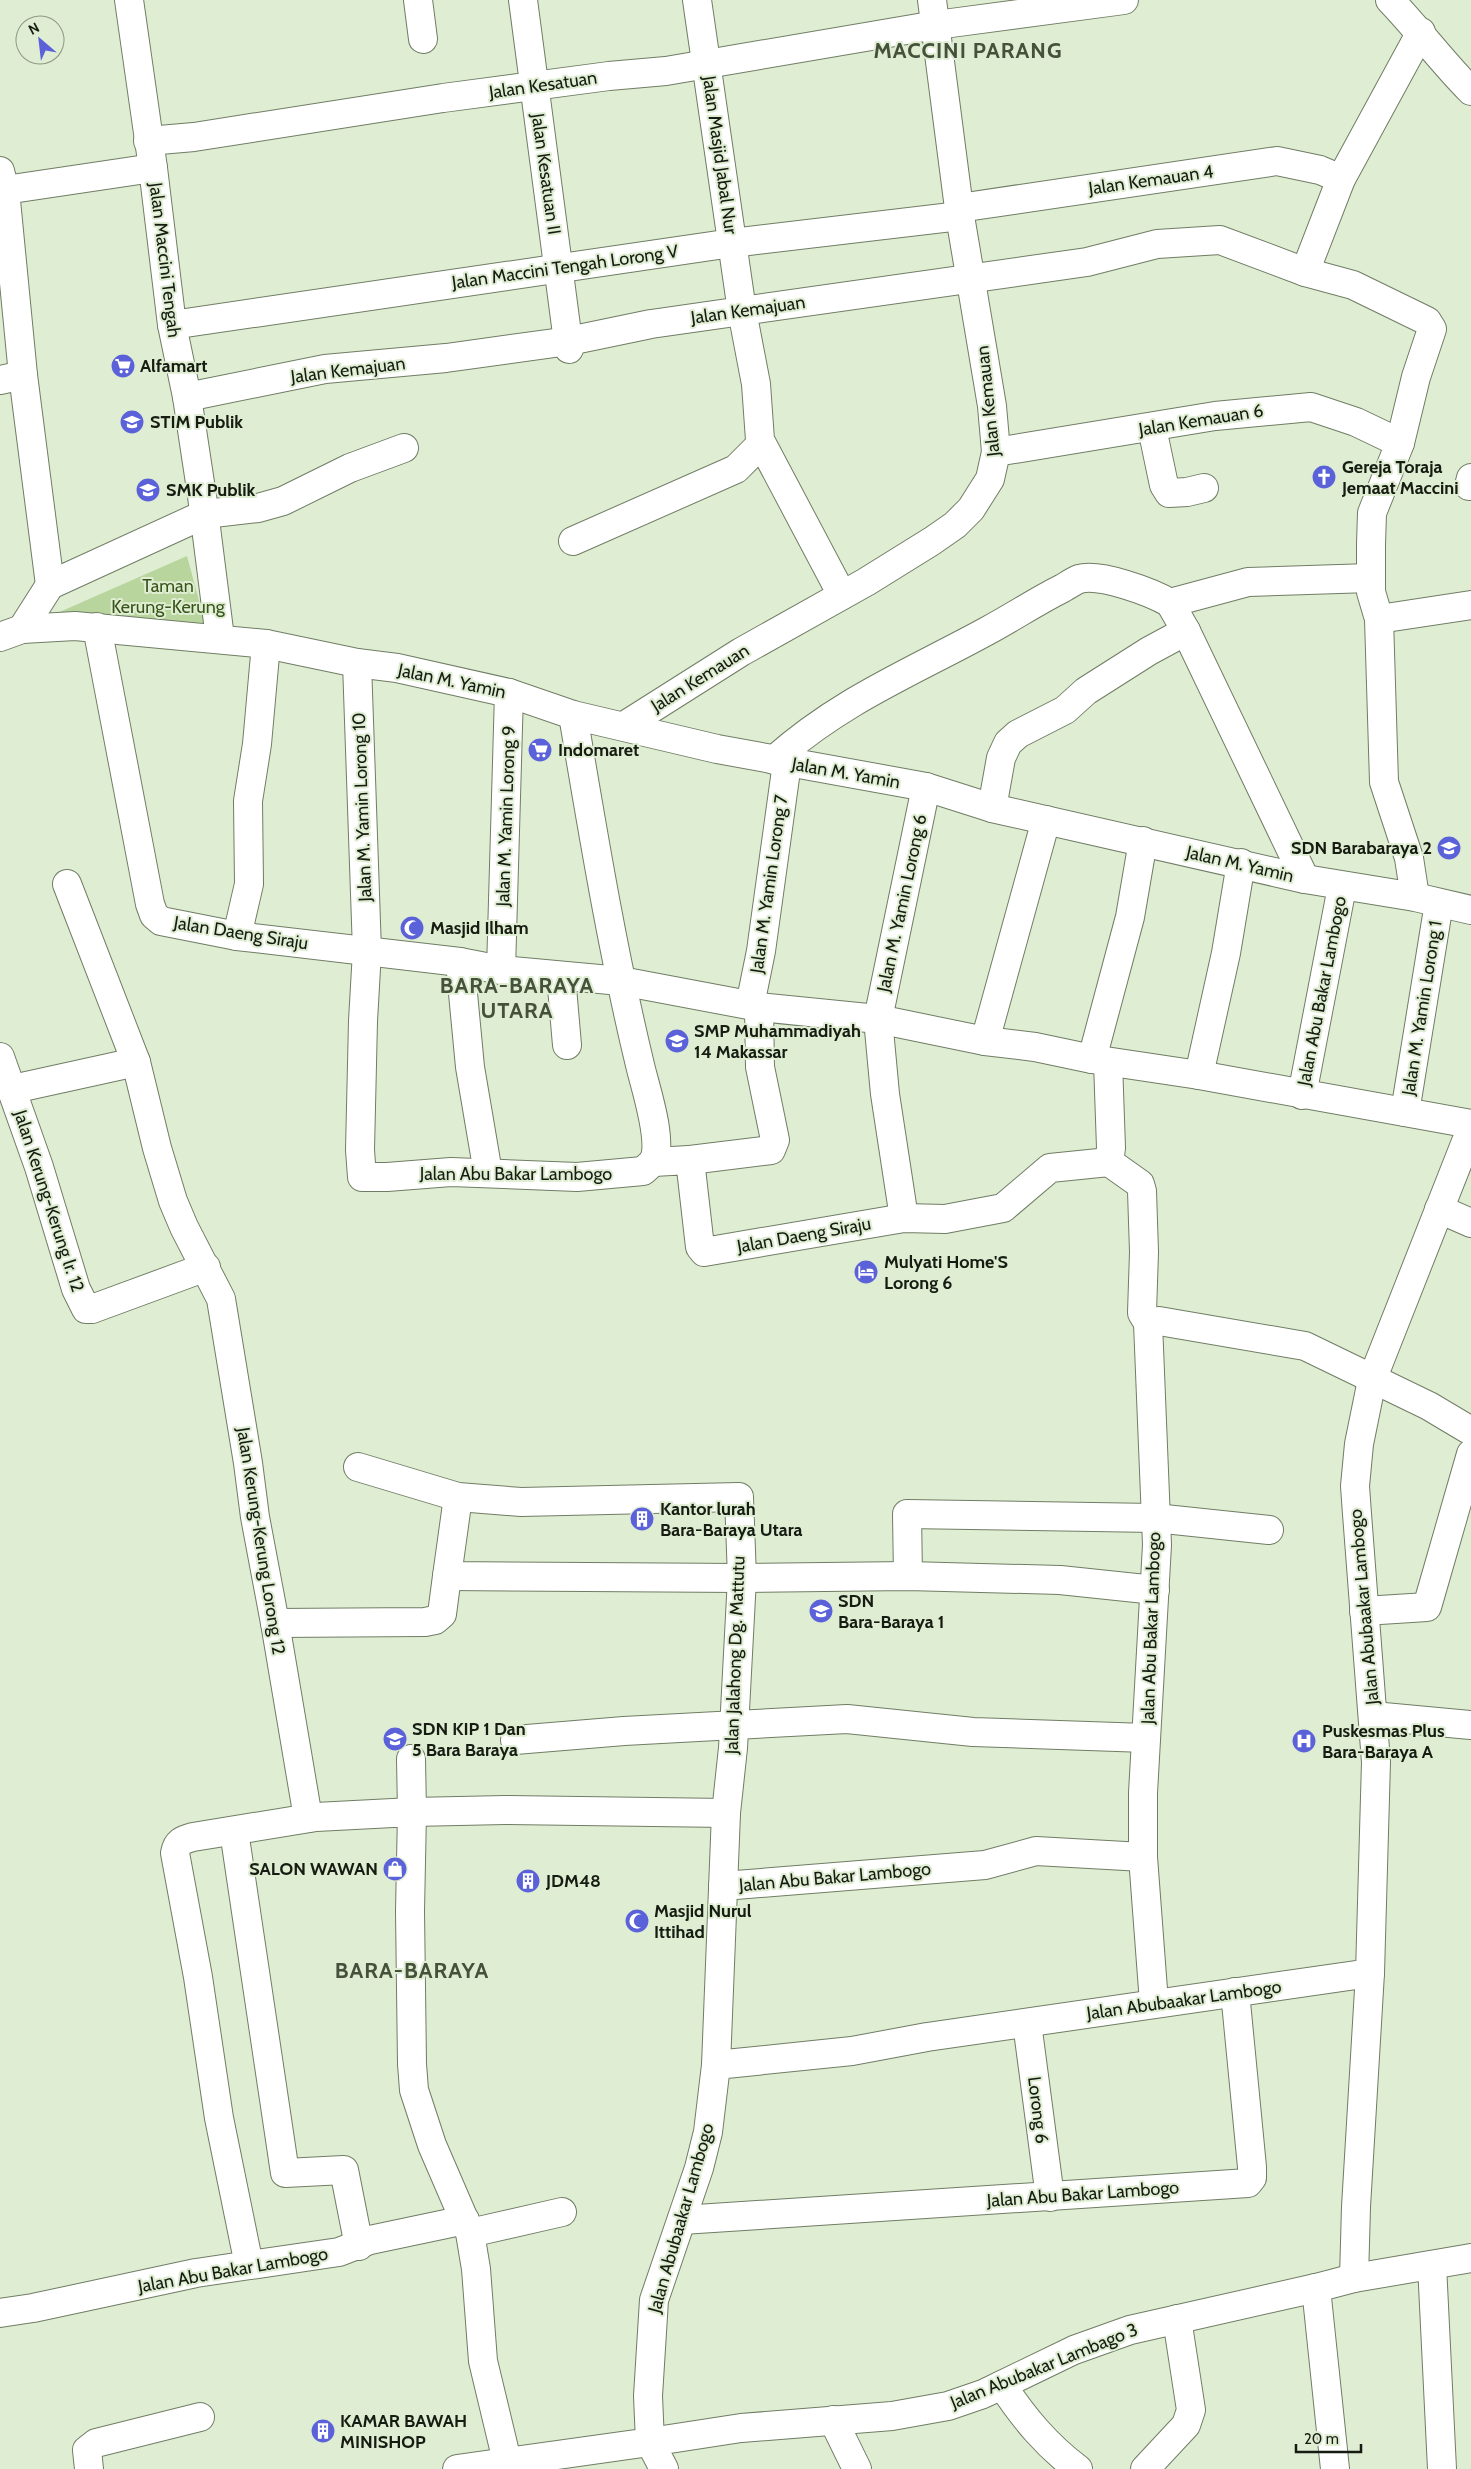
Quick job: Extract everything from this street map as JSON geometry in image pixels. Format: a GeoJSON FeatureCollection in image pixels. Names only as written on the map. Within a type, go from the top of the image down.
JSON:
{"type":"FeatureCollection","features":[{"type":"Feature","properties":{"kind":"street","name":"Jalan Maccini Tengah"},"geometry":{"type":"LineString","coordinates":[[129,0],[153,168],[172,324],[187,397],[205,514],[220,638]]}},
{"type":"Feature","properties":{"kind":"street"},"geometry":{"type":"LineString","coordinates":[[418,0],[423,38]]}},
{"type":"Feature","properties":{"kind":"street","name":"Jalan Kesatuan II"},"geometry":{"type":"LineString","coordinates":[[523,0],[569,345]]}},
{"type":"Feature","properties":{"kind":"street","name":"Jalan Masjid Jabal Nur"},"geometry":{"type":"LineString","coordinates":[[697,0],[742,311],[756,384],[761,444]]}},
{"type":"Feature","properties":{"kind":"street","name":"Jalan Kesatuan"},"geometry":{"type":"LineString","coordinates":[[148,141],[194,137],[322,116],[534,88],[608,76],[666,71],[934,12],[1124,0]]}},
{"type":"Feature","properties":{"kind":"street"},"geometry":{"type":"LineString","coordinates":[[1390,0],[1421,32],[1450,70],[1471,91]]}},
{"type":"Feature","properties":{"kind":"street","name":"Jalan Kemauan"},"geometry":{"type":"LineString","coordinates":[[624,726],[741,652],[842,595],[955,525],[971,509],[990,479],[996,452],[992,406],[959,212],[934,12]]}},
{"type":"Feature","properties":{"kind":"street"},"geometry":{"type":"LineString","coordinates":[[1305,272],[1341,179],[1421,32]]}},
{"type":"Feature","properties":{"kind":"street","name":"Jalan Kemauan 4"},"geometry":{"type":"LineString","coordinates":[[959,212],[1277,161],[1320,170],[1341,179]]}},
{"type":"Feature","properties":{"kind":"street"},"geometry":{"type":"LineString","coordinates":[[50,584],[11,377],[2,180],[153,168]]}},
{"type":"Feature","properties":{"kind":"street","name":"Jalan Maccini Tengah Lorong V"},"geometry":{"type":"LineString","coordinates":[[172,324],[559,267],[959,212]]}},
{"type":"Feature","properties":{"kind":"street","name":"Jalan Kemajuan"},"geometry":{"type":"LineString","coordinates":[[187,397],[325,369],[569,345],[651,324],[1087,262],[1157,244],[1220,240],[1305,272],[1353,285],[1427,321],[1432,329],[1416,377],[1400,443]]}},
{"type":"Feature","properties":{"kind":"street","name":"Jalan Kemauan 6"},"geometry":{"type":"LineString","coordinates":[[996,452],[1152,428],[1216,416],[1311,407],[1356,422],[1400,443]]}},
{"type":"Feature","properties":{"kind":"street"},"geometry":{"type":"LineString","coordinates":[[1152,428],[1162,478],[1169,493],[1187,492],[1204,488]]}},
{"type":"Feature","properties":{"kind":"street","name":"Jalan M. Yamin Lorong 1"},"geometry":{"type":"LineString","coordinates":[[1400,443],[1372,513],[1370,578],[1379,618],[1384,782],[1409,858],[1427,900],[1405,1112]]}},
{"type":"Feature","properties":{"kind":"street"},"geometry":{"type":"LineString","coordinates":[[573,540],[736,469],[761,444],[842,595]]}},
{"type":"Feature","properties":{"kind":"street"},"geometry":{"type":"LineString","coordinates":[[11,633],[50,584],[205,514],[258,508],[283,501],[350,468],[404,448]]}},
{"type":"Feature","properties":{"kind":"street"},"geometry":{"type":"LineString","coordinates":[[1170,603],[1248,582],[1370,578]]}},
{"type":"Feature","properties":{"kind":"street"},"geometry":{"type":"LineString","coordinates":[[780,761],[804,733],[832,713],[902,674],[988,631],[1038,600],[1080,579],[1127,585],[1157,595],[1170,603],[1186,630],[1306,879]]}},
{"type":"Feature","properties":{"kind":"street"},"geometry":{"type":"LineString","coordinates":[[1379,618],[1471,606]]}},
{"type":"Feature","properties":{"kind":"street","name":"Jalan M. Yamin"},"geometry":{"type":"LineString","coordinates":[[11,633],[53,626],[97,627],[220,638],[266,644],[356,663],[397,668],[509,693],[573,715],[717,749],[926,788],[992,808],[1306,879],[1342,887],[1427,900],[1471,910]]}},
{"type":"Feature","properties":{"kind":"street","name":"Jalan Daeng Siraju"},"geometry":{"type":"LineString","coordinates":[[97,627],[154,915],[161,921],[237,936],[460,962],[501,970],[621,981],[755,1006],[878,1019],[985,1041],[1035,1047],[1100,1060],[1199,1075],[1471,1124]]}},
{"type":"Feature","properties":{"kind":"street"},"geometry":{"type":"LineString","coordinates":[[992,808],[1001,758],[1008,743],[1018,734],[1064,710],[1086,690],[1186,630]]}},
{"type":"Feature","properties":{"kind":"street"},"geometry":{"type":"LineString","coordinates":[[237,936],[249,884],[248,801],[257,744],[266,644]]}},
{"type":"Feature","properties":{"kind":"street","name":"Jalan M. Yamin Lorong 10"},"geometry":{"type":"LineString","coordinates":[[356,663],[367,951]]}},
{"type":"Feature","properties":{"kind":"street","name":"Jalan M. Yamin Lorong 9"},"geometry":{"type":"LineString","coordinates":[[501,970],[509,693]]}},
{"type":"Feature","properties":{"kind":"street"},"geometry":{"type":"LineString","coordinates":[[573,715],[599,874],[651,1111],[656,1151],[653,1162],[690,1160]]}},
{"type":"Feature","properties":{"kind":"street","name":"Jalan M. Yamin Lorong 7"},"geometry":{"type":"LineString","coordinates":[[690,1160],[772,1150],[775,1140],[760,1067],[755,1006],[780,761]]}},
{"type":"Feature","properties":{"kind":"street","name":"Jalan M. Yamin Lorong 6"},"geometry":{"type":"LineString","coordinates":[[878,1019],[926,788]]}},
{"type":"Feature","properties":{"kind":"street"},"geometry":{"type":"LineString","coordinates":[[985,1041],[1046,820]]}},
{"type":"Feature","properties":{"kind":"street"},"geometry":{"type":"LineString","coordinates":[[878,1019],[885,1094],[904,1218],[945,1219],[1004,1208],[1050,1168],[1109,1162],[1100,1060],[1130,917],[1143,841]]}},
{"type":"Feature","properties":{"kind":"street"},"geometry":{"type":"LineString","coordinates":[[1199,1075],[1226,953],[1241,863]]}},
{"type":"Feature","properties":{"kind":"street","name":"Jalan Kerung-Kerung Lorong 12"},"geometry":{"type":"LineString","coordinates":[[67,884],[136,1062],[157,1148],[173,1201],[184,1227],[221,1299],[225,1314],[255,1517],[308,1818]]}},
{"type":"Feature","properties":{"kind":"street","name":"Jalan Abu Bakar Lambogo"},"geometry":{"type":"LineString","coordinates":[[1302,1095],[1342,887]]}},
{"type":"Feature","properties":{"kind":"street","name":"Jalan Abu Bakar Lambogo"},"geometry":{"type":"LineString","coordinates":[[367,951],[363,1021],[360,1150],[362,1177],[387,1178],[451,1172],[577,1177],[643,1171],[653,1162]]}},
{"type":"Feature","properties":{"kind":"street"},"geometry":{"type":"LineString","coordinates":[[460,962],[470,1067],[488,1173]]}},
{"type":"Feature","properties":{"kind":"street"},"geometry":{"type":"LineString","coordinates":[[561,976],[567,1045]]}},
{"type":"Feature","properties":{"kind":"street","name":"Jalan Kerung-Kerung lr. 12"},"geometry":{"type":"LineString","coordinates":[[0,1057],[39,1167],[70,1272],[81,1302],[86,1309],[92,1309],[206,1267]]}},
{"type":"Feature","properties":{"kind":"street"},"geometry":{"type":"LineString","coordinates":[[13,1090],[136,1062]]}},
{"type":"Feature","properties":{"kind":"street","name":"Jalan Abubaakar Lambogo"},"geometry":{"type":"LineString","coordinates":[[650,2442],[648,2396],[654,2300],[671,2245],[682,2220],[708,2132],[716,2066],[852,2051],[927,2037],[1370,1973],[1376,1786],[1373,1716],[1355,1486],[1363,1418],[1372,1380],[1471,1129]]}},
{"type":"Feature","properties":{"kind":"street","name":"Jalan Daeng Siraju"},"geometry":{"type":"LineString","coordinates":[[690,1160],[700,1247],[704,1252],[904,1218]]}},
{"type":"Feature","properties":{"kind":"street","name":"Jalan Abu Bakar Lambogo"},"geometry":{"type":"LineString","coordinates":[[723,1886],[985,1865],[1036,1851],[1143,1857],[1146,1738],[1158,1545],[1155,1518],[1148,1323],[1142,1313],[1144,1252],[1142,1191],[1140,1184],[1109,1162]]}},
{"type":"Feature","properties":{"kind":"street"},"geometry":{"type":"LineString","coordinates":[[1439,1210],[1471,1223]]}},
{"type":"Feature","properties":{"kind":"street"},"geometry":{"type":"LineString","coordinates":[[1148,1323],[1159,1321],[1305,1346],[1428,1406],[1471,1431]]}},
{"type":"Feature","properties":{"kind":"street"},"geometry":{"type":"LineString","coordinates":[[1364,1611],[1427,1607],[1471,1454]]}},
{"type":"Feature","properties":{"kind":"street"},"geometry":{"type":"LineString","coordinates":[[275,1623],[425,1622],[435,1620],[442,1614],[458,1497],[358,1467]]}},
{"type":"Feature","properties":{"kind":"street","name":"Jalan Jalahong Dg. Mattutu"},"geometry":{"type":"LineString","coordinates":[[458,1497],[520,1502],[739,1497],[742,1578],[726,1812],[716,2066]]}},
{"type":"Feature","properties":{"kind":"street"},"geometry":{"type":"LineString","coordinates":[[908,1576],[907,1514],[1155,1518],[1269,1530]]}},
{"type":"Feature","properties":{"kind":"street"},"geometry":{"type":"LineString","coordinates":[[447,1576],[742,1578],[908,1576],[1060,1580],[1155,1590]]}},
{"type":"Feature","properties":{"kind":"street"},"geometry":{"type":"LineString","coordinates":[[1373,1716],[1471,1725]]}},
{"type":"Feature","properties":{"kind":"street"},"geometry":{"type":"LineString","coordinates":[[514,1740],[624,1730],[847,1719],[973,1732],[1146,1738]]}},
{"type":"Feature","properties":{"kind":"street"},"geometry":{"type":"LineString","coordinates":[[411,1759],[410,1911],[414,2090],[432,2145],[467,2226],[476,2268],[483,2361],[507,2461]]}},
{"type":"Feature","properties":{"kind":"street"},"geometry":{"type":"LineString","coordinates":[[249,2265],[219,2118],[198,1976],[175,1853],[177,1845],[182,1840],[308,1818],[412,1812],[504,1810],[726,1812]]}},
{"type":"Feature","properties":{"kind":"street"},"geometry":{"type":"LineString","coordinates":[[234,1831],[286,2173],[344,2170],[359,2246]]}},
{"type":"Feature","properties":{"kind":"street"},"geometry":{"type":"LineString","coordinates":[[1143,1857],[1154,2004]]}},
{"type":"Feature","properties":{"kind":"street"},"geometry":{"type":"LineString","coordinates":[[1354,2278],[1356,2208],[1370,1973]]}},
{"type":"Feature","properties":{"kind":"street","name":"Jalan Abu Bakar Lambogo"},"geometry":{"type":"LineString","coordinates":[[682,2220],[1245,2184],[1252,2178],[1252,2167],[1235,1992]]}},
{"type":"Feature","properties":{"kind":"street","name":"Lorong 6"},"geometry":{"type":"LineString","coordinates":[[1027,2023],[1050,2196]]}},
{"type":"Feature","properties":{"kind":"street","name":"Jalan Abu Bakar Lambogo"},"geometry":{"type":"LineString","coordinates":[[0,2313],[33,2308],[196,2273],[339,2252],[359,2246],[370,2240],[562,2212]]}},
{"type":"Feature","properties":{"kind":"street","name":"Jalan Abubakar Lambago 3"},"geometry":{"type":"LineString","coordinates":[[650,2442],[741,2428],[892,2416],[932,2410],[966,2401],[1102,2339],[1149,2324],[1354,2278],[1471,2258]]}},
{"type":"Feature","properties":{"kind":"street"},"geometry":{"type":"LineString","coordinates":[[1432,2264],[1442,2469]]}},
{"type":"Feature","properties":{"kind":"street"},"geometry":{"type":"LineString","coordinates":[[1316,2288],[1335,2469]]}},
{"type":"Feature","properties":{"kind":"street"},"geometry":{"type":"LineString","coordinates":[[1144,2469],[1186,2425],[1191,2410],[1176,2319]]}},
{"type":"Feature","properties":{"kind":"street"},"geometry":{"type":"LineString","coordinates":[[1002,2386],[1036,2432],[1056,2452],[1078,2469]]}},
{"type":"Feature","properties":{"kind":"street"},"geometry":{"type":"LineString","coordinates":[[89,2469],[87,2450],[96,2442],[200,2417]]}},
{"type":"Feature","properties":{"kind":"street"},"geometry":{"type":"LineString","coordinates":[[833,2420],[857,2469]]}},
{"type":"Feature","properties":{"kind":"street"},"geometry":{"type":"LineString","coordinates":[[457,2469],[650,2442],[664,2469]]}},
{"type":"Feature","properties":{"kind":"green space","name":"Taman Kerung-Kerung"},"geometry":{"type":"Polygon","coordinates":[[[187,556],[207,630],[55,614],[187,556]]]}},
{"type":"Feature","properties":{"kind":"place","name":"Alfamart"},"geometry":{"type":"Point","coordinates":[123,366]}},
{"type":"Feature","properties":{"kind":"place","name":"STIM Publik"},"geometry":{"type":"Point","coordinates":[132,422]}},
{"type":"Feature","properties":{"kind":"place","name":"Gereja Toraja Jemaat Maccini"},"geometry":{"type":"Point","coordinates":[1324,477]}},
{"type":"Feature","properties":{"kind":"place","name":"SMK Publik"},"geometry":{"type":"Point","coordinates":[148,490]}},
{"type":"Feature","properties":{"kind":"place","name":"Indomaret"},"geometry":{"type":"Point","coordinates":[540,750]}},
{"type":"Feature","properties":{"kind":"place","name":"SDN Barabaraya 2"},"geometry":{"type":"Point","coordinates":[1449,848]}},
{"type":"Feature","properties":{"kind":"place","name":"Masjid Ilham"},"geometry":{"type":"Point","coordinates":[412,928]}},
{"type":"Feature","properties":{"kind":"place","name":"SMP Muhammadiyah 14 Makassar"},"geometry":{"type":"Point","coordinates":[677,1041]}},
{"type":"Feature","properties":{"kind":"place","name":"Mulyati Home'S Lorong 6"},"geometry":{"type":"Point","coordinates":[866,1272]}},
{"type":"Feature","properties":{"kind":"place","name":"Kantor lurah Bara-Baraya Utara"},"geometry":{"type":"Point","coordinates":[642,1519]}},
{"type":"Feature","properties":{"kind":"place","name":"SDN Bara-Baraya 1"},"geometry":{"type":"Point","coordinates":[821,1611]}},
{"type":"Feature","properties":{"kind":"place","name":"SDN KIP 1 Dan 5 Bara Baraya"},"geometry":{"type":"Point","coordinates":[395,1739]}},
{"type":"Feature","properties":{"kind":"place","name":"Puskesmas Plus Bara-Baraya A"},"geometry":{"type":"Point","coordinates":[1304,1741]}},
{"type":"Feature","properties":{"kind":"place","name":"SALON WAWAN"},"geometry":{"type":"Point","coordinates":[395,1869]}},
{"type":"Feature","properties":{"kind":"place","name":"JDM48"},"geometry":{"type":"Point","coordinates":[528,1881]}},
{"type":"Feature","properties":{"kind":"place","name":"Masjid Nurul Ittihad"},"geometry":{"type":"Point","coordinates":[637,1921]}},
{"type":"Feature","properties":{"kind":"place","name":"KAMAR BAWAH MINISHOP"},"geometry":{"type":"Point","coordinates":[323,2431]}},
{"type":"Feature","properties":{"kind":"district","name":"MACCINI PARANG"},"geometry":{"type":"Point","coordinates":[968,50]}},
{"type":"Feature","properties":{"kind":"district","name":"BARA-BARAYA UTARA"},"geometry":{"type":"Point","coordinates":[517,998]}},
{"type":"Feature","properties":{"kind":"district","name":"BARA-BARAYA"},"geometry":{"type":"Point","coordinates":[412,1970]}}]}
